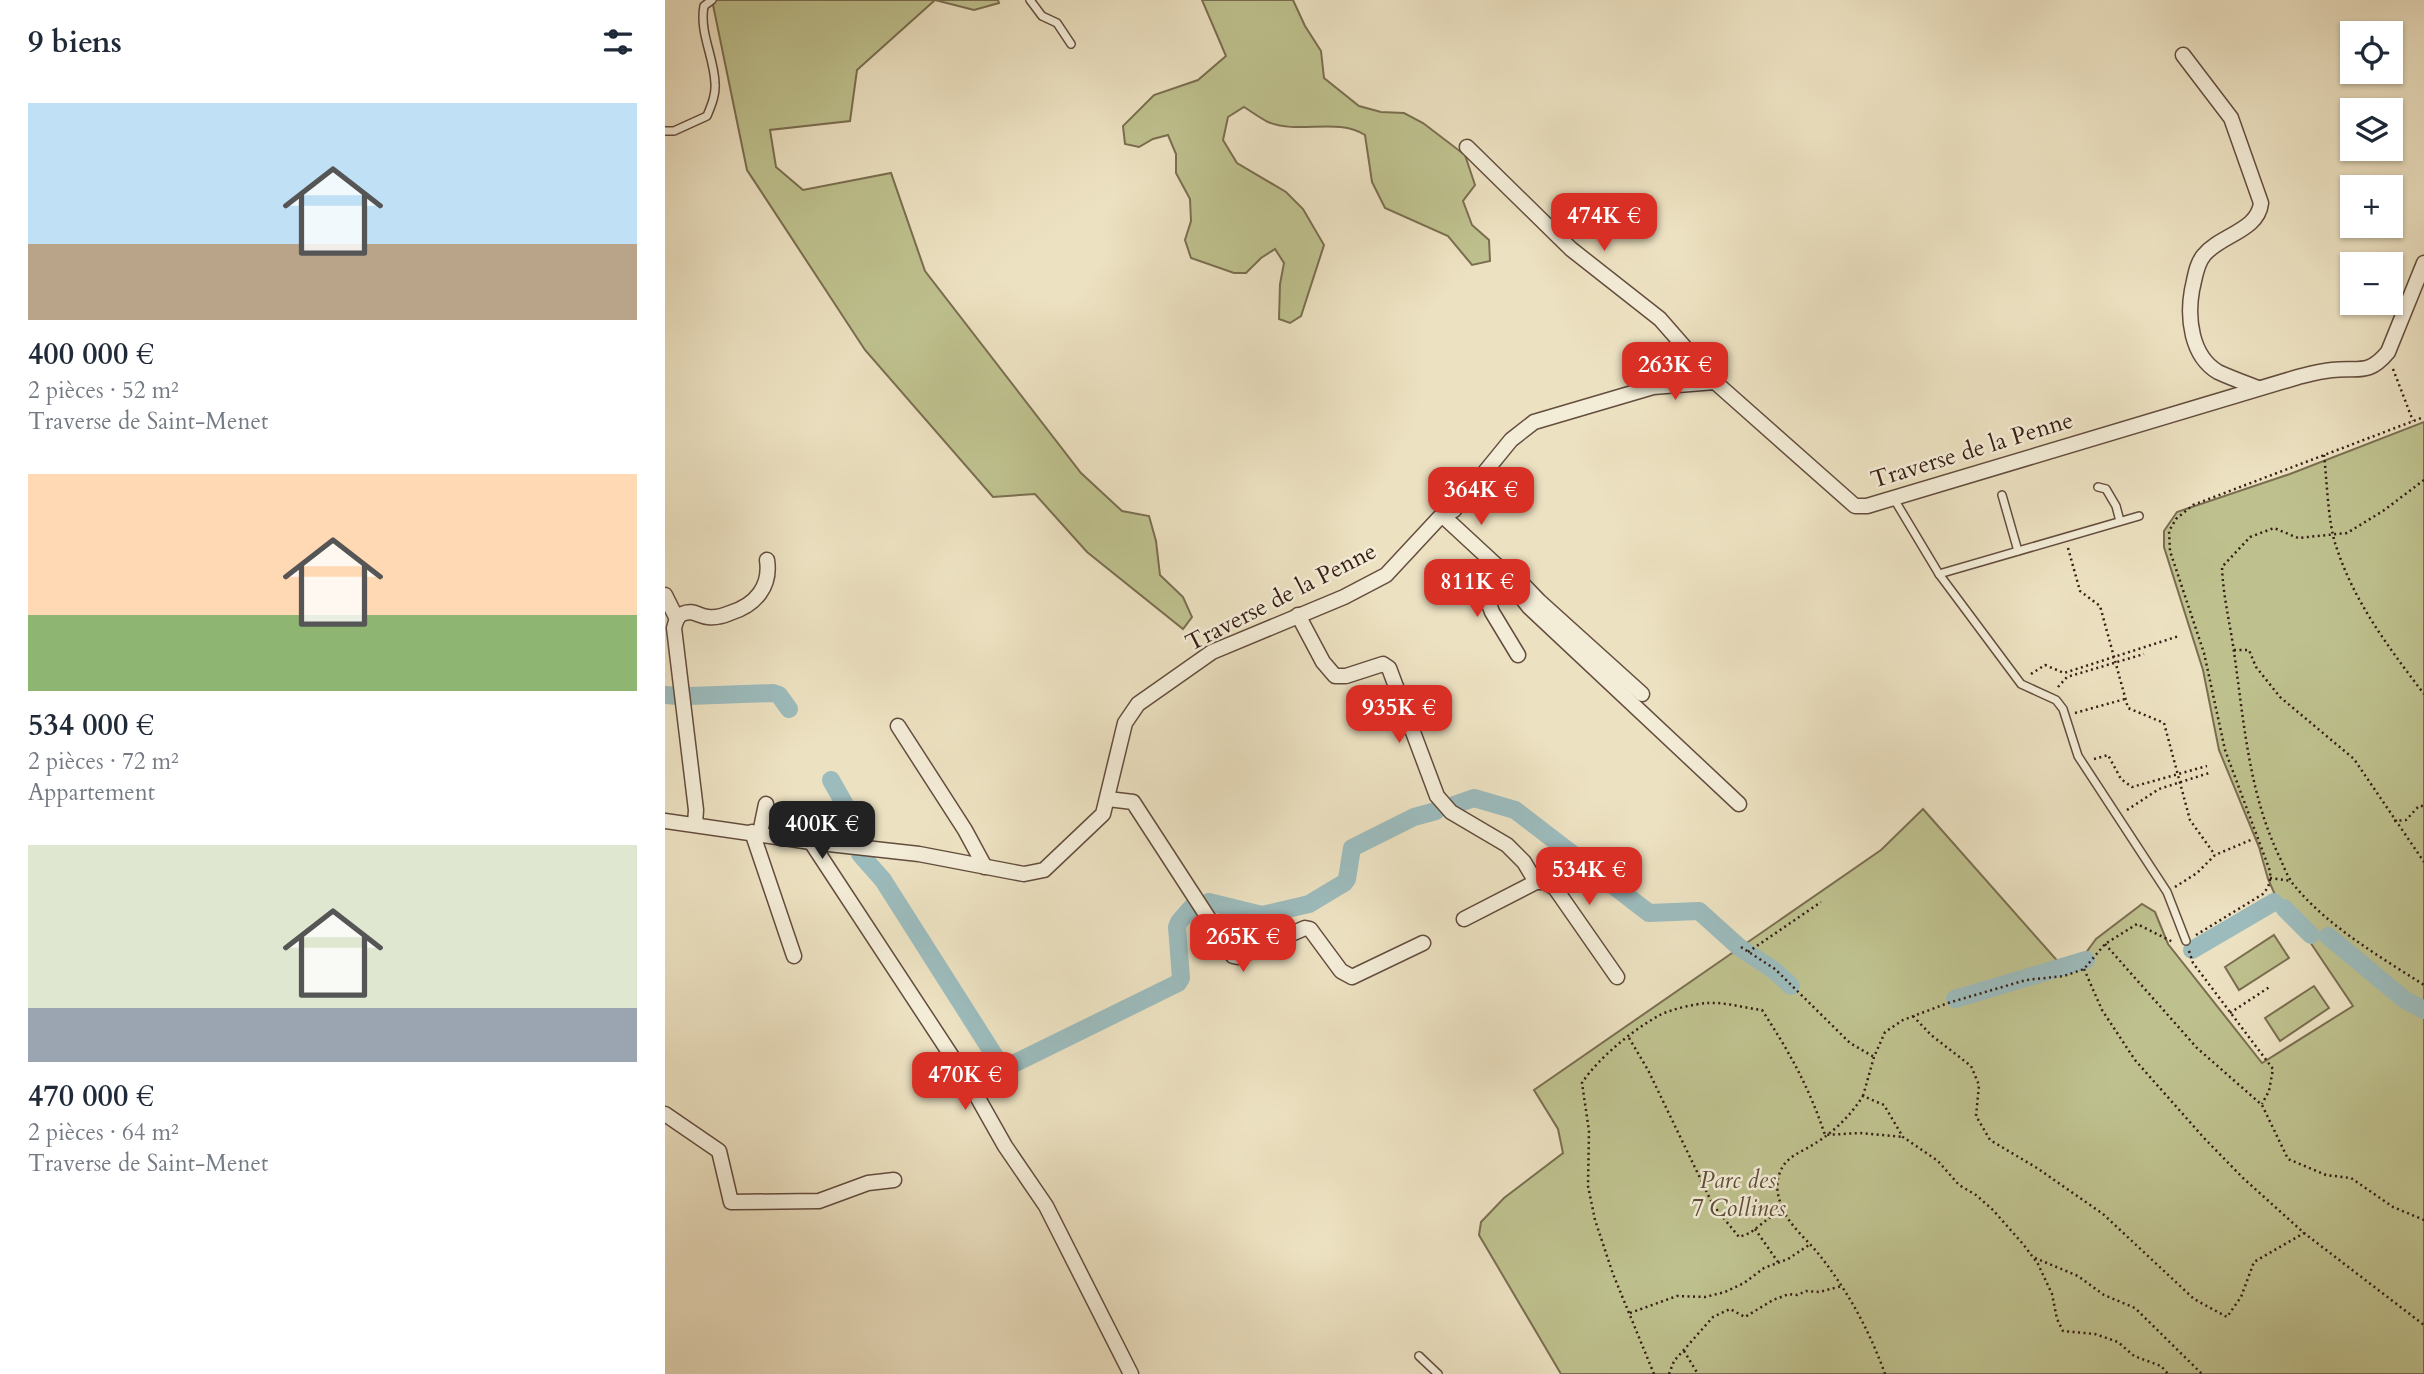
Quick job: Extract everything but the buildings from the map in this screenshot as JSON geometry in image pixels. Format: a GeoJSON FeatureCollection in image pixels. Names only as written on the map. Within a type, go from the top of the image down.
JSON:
{"type":"FeatureCollection","features":[{"type":"Feature","properties":{"kind":"street"},"geometry":{"type":"LineString","coordinates":[[2183,55],[2231,118],[2261,203],[2260,214],[2255,220],[2217,242],[2203,255],[2197,267],[2190,302],[2193,333],[2197,349],[2217,371],[2258,388]]}},
{"type":"Feature","properties":{"kind":"street"},"geometry":{"type":"LineString","coordinates":[[1467,147],[1571,249],[1660,319],[1715,382]]}},
{"type":"Feature","properties":{"kind":"street"},"geometry":{"type":"LineString","coordinates":[[2384,356],[2420,283],[2424,262]]}},
{"type":"Feature","properties":{"kind":"street","name":"Traverse de la Penne"},"geometry":{"type":"LineString","coordinates":[[665,821],[919,854],[1024,874],[1044,870],[1103,814],[1125,723],[1138,704],[1212,652],[1344,597],[1386,575],[1443,516],[1454,510],[1511,440],[1534,422],[1653,387],[1715,382],[1855,506],[1867,506],[2258,388],[2335,370],[2357,371],[2370,368],[2384,356]]}},
{"type":"Feature","properties":{"kind":"street"},"geometry":{"type":"LineString","coordinates":[[1443,516],[1496,565],[1529,607],[1739,804]]}},
{"type":"Feature","properties":{"kind":"street"},"geometry":{"type":"LineString","coordinates":[[695,824],[696,810],[674,628],[677,618],[692,611],[716,618],[753,603],[763,589],[769,573],[767,559]]}},
{"type":"Feature","properties":{"kind":"street"},"geometry":{"type":"LineString","coordinates":[[1496,565],[1485,593],[1492,612],[1518,654]]}},
{"type":"Feature","properties":{"kind":"street"},"geometry":{"type":"LineString","coordinates":[[1496,565],[1513,574],[1539,601],[1643,694]]}},
{"type":"Feature","properties":{"kind":"street"},"geometry":{"type":"LineString","coordinates":[[665,595],[677,618]]}},
{"type":"Feature","properties":{"kind":"street"},"geometry":{"type":"LineString","coordinates":[[1298,615],[1323,662],[1335,676],[1346,677],[1383,664],[1389,668],[1437,796],[1451,812],[1507,845],[1524,862],[1536,882]]}},
{"type":"Feature","properties":{"kind":"street"},"geometry":{"type":"LineString","coordinates":[[898,726],[965,830],[985,867]]}},
{"type":"Feature","properties":{"kind":"street"},"geometry":{"type":"LineString","coordinates":[[1108,799],[1133,802],[1233,957],[1305,928],[1310,929],[1341,971],[1352,976],[1423,943]]}},
{"type":"Feature","properties":{"kind":"street"},"geometry":{"type":"LineString","coordinates":[[766,804],[756,833],[794,956]]}},
{"type":"Feature","properties":{"kind":"street"},"geometry":{"type":"LineString","coordinates":[[811,842],[970,1084],[1005,1146],[1046,1206],[1131,1374]]}},
{"type":"Feature","properties":{"kind":"street"},"geometry":{"type":"LineString","coordinates":[[1464,919],[1536,882],[1545,882],[1555,888],[1617,977]]}},
{"type":"Feature","properties":{"kind":"street"},"geometry":{"type":"LineString","coordinates":[[665,1114],[719,1151],[731,1202],[819,1201],[868,1183],[894,1180]]}},
{"type":"Feature","properties":{"kind":"lane"},"geometry":{"type":"LineString","coordinates":[[665,131],[674,131],[707,116],[713,100],[715,84],[702,18],[704,6],[712,0]]}},
{"type":"Feature","properties":{"kind":"lane"},"geometry":{"type":"LineString","coordinates":[[1030,0],[1042,16],[1056,23],[1071,44]]}},
{"type":"Feature","properties":{"kind":"lane"},"geometry":{"type":"LineString","coordinates":[[2098,487],[2106,489],[2111,495],[2120,521]]}},
{"type":"Feature","properties":{"kind":"lane"},"geometry":{"type":"LineString","coordinates":[[2002,495],[2018,551]]}},
{"type":"Feature","properties":{"kind":"lane"},"geometry":{"type":"LineString","coordinates":[[1893,498],[1939,574],[2020,683],[2054,699],[2063,709],[2083,763],[2167,892],[2186,941]]}},
{"type":"Feature","properties":{"kind":"lane"},"geometry":{"type":"LineString","coordinates":[[1939,574],[2139,516]]}},
{"type":"Feature","properties":{"kind":"lane"},"geometry":{"type":"LineString","coordinates":[[1419,1356],[1438,1374]]}},
{"type":"Feature","properties":{"kind":"path"},"geometry":{"type":"LineString","coordinates":[[2384,356],[2393,370],[2413,421]]}},
{"type":"Feature","properties":{"kind":"path"},"geometry":{"type":"LineString","coordinates":[[1885,1374],[1863,1319],[1819,1254],[1809,1245],[1782,1208],[1777,1186],[1780,1171],[1787,1161],[1850,1117],[1863,1096],[1874,1057],[1885,1032],[1903,1020],[2026,980],[2064,976],[2084,969],[2105,944],[2137,924],[2175,942],[2186,941],[2263,894],[2268,888],[2270,871],[2225,750],[2204,653],[2170,551],[2169,531],[2176,519],[2193,505],[2424,417]]}},
{"type":"Feature","properties":{"kind":"path"},"geometry":{"type":"LineString","coordinates":[[2324,455],[2335,544],[2379,635],[2424,694]]}},
{"type":"Feature","properties":{"kind":"path"},"geometry":{"type":"LineString","coordinates":[[2424,480],[2383,511],[2347,533],[2298,538],[2274,528],[2250,537],[2222,567],[2223,593],[2234,650],[2243,728],[2272,843],[2291,881],[2308,901],[2368,949],[2424,985]]}},
{"type":"Feature","properties":{"kind":"path"},"geometry":{"type":"LineString","coordinates":[[2065,538],[2080,591],[2100,606],[2128,708],[2165,723],[2190,820],[2215,855]]}},
{"type":"Feature","properties":{"kind":"path"},"geometry":{"type":"LineString","coordinates":[[2054,699],[2059,685],[2067,677],[2179,636]]}},
{"type":"Feature","properties":{"kind":"path"},"geometry":{"type":"LineString","coordinates":[[2234,650],[2249,650],[2256,667],[2280,697],[2354,760],[2424,862]]}},
{"type":"Feature","properties":{"kind":"path"},"geometry":{"type":"LineString","coordinates":[[2020,683],[2045,665],[2064,673],[2144,654]]}},
{"type":"Feature","properties":{"kind":"path"},"geometry":{"type":"LineString","coordinates":[[2065,716],[2125,699]]}},
{"type":"Feature","properties":{"kind":"path"},"geometry":{"type":"LineString","coordinates":[[2083,763],[2108,755],[2121,779],[2132,787],[2207,766]]}},
{"type":"Feature","properties":{"kind":"path"},"geometry":{"type":"LineString","coordinates":[[2117,817],[2159,789],[2209,773]]}},
{"type":"Feature","properties":{"kind":"path"},"geometry":{"type":"LineString","coordinates":[[2394,821],[2406,820],[2419,806],[2424,806]]}},
{"type":"Feature","properties":{"kind":"path"},"geometry":{"type":"LineString","coordinates":[[2167,892],[2197,873],[2215,855],[2253,839]]}},
{"type":"Feature","properties":{"kind":"path"},"geometry":{"type":"LineString","coordinates":[[2270,878],[2291,881]]}},
{"type":"Feature","properties":{"kind":"path"},"geometry":{"type":"LineString","coordinates":[[1748,952],[1821,901]]}},
{"type":"Feature","properties":{"kind":"path"},"geometry":{"type":"LineString","coordinates":[[2186,941],[2193,963],[2273,1069],[2269,1091],[2262,1105]]}},
{"type":"Feature","properties":{"kind":"path"},"geometry":{"type":"LineString","coordinates":[[2105,944],[2197,1048],[2262,1105],[2288,1159],[2326,1175],[2351,1178],[2393,1207],[2424,1220]]}},
{"type":"Feature","properties":{"kind":"path"},"geometry":{"type":"LineString","coordinates":[[1741,947],[1775,969],[1850,1043],[1874,1057]]}},
{"type":"Feature","properties":{"kind":"path"},"geometry":{"type":"LineString","coordinates":[[2084,969],[2102,1010],[2136,1060],[2243,1178],[2304,1233],[2424,1325]]}},
{"type":"Feature","properties":{"kind":"path"},"geometry":{"type":"LineString","coordinates":[[2230,1013],[2271,986]]}},
{"type":"Feature","properties":{"kind":"path"},"geometry":{"type":"LineString","coordinates":[[1654,1374],[1595,1220],[1588,1186],[1589,1132],[1582,1083],[1591,1069],[1607,1051],[1663,1013],[1707,1003],[1762,1010],[1795,1060],[1813,1098],[1825,1135]]}},
{"type":"Feature","properties":{"kind":"path"},"geometry":{"type":"LineString","coordinates":[[1913,1016],[1931,1035],[1971,1066],[1979,1085],[1976,1116],[1990,1140],[2037,1168],[2103,1214],[2194,1299],[2227,1317],[2241,1297],[2254,1262],[2304,1233]]}},
{"type":"Feature","properties":{"kind":"path"},"geometry":{"type":"LineString","coordinates":[[1629,1037],[1648,1070],[1713,1205],[1739,1237],[1750,1233],[1782,1208]]}},
{"type":"Feature","properties":{"kind":"path"},"geometry":{"type":"LineString","coordinates":[[1863,1096],[1884,1105],[1903,1137],[1938,1161],[1959,1185],[1993,1210],[2033,1257],[2052,1294],[2056,1319],[2063,1331],[2095,1334],[2119,1342],[2134,1356],[2161,1366],[2168,1374]]}},
{"type":"Feature","properties":{"kind":"path"},"geometry":{"type":"LineString","coordinates":[[1825,1135],[1860,1133],[1903,1137]]}},
{"type":"Feature","properties":{"kind":"path"},"geometry":{"type":"LineString","coordinates":[[1755,1229],[1778,1262]]}},
{"type":"Feature","properties":{"kind":"path"},"geometry":{"type":"LineString","coordinates":[[1630,1313],[1677,1296],[1705,1297],[1725,1292],[1809,1245]]}},
{"type":"Feature","properties":{"kind":"path"},"geometry":{"type":"LineString","coordinates":[[2033,1257],[2078,1276],[2104,1295],[2135,1308],[2202,1374]]}},
{"type":"Feature","properties":{"kind":"path"},"geometry":{"type":"LineString","coordinates":[[1669,1374],[1674,1361],[1713,1317],[1722,1312],[1730,1309],[1745,1317],[1789,1294],[1797,1296],[1806,1291],[1819,1292],[1842,1286]]}},
{"type":"Feature","properties":{"kind":"path"},"geometry":{"type":"LineString","coordinates":[[1684,1351],[1698,1374]]}},
{"type":"Feature","properties":{"kind":"green space"},"geometry":{"type":"Polygon","coordinates":[[[712,0],[935,0],[857,70],[850,121],[770,130],[776,167],[803,190],[891,173],[925,271],[1081,473],[1122,511],[1149,516],[1156,541],[1160,575],[1183,597],[1192,617],[1183,629],[1087,552],[1035,494],[993,497],[865,350],[747,170],[712,0]]]}},
{"type":"Feature","properties":{"kind":"green space"},"geometry":{"type":"Polygon","coordinates":[[[935,0],[998,0],[999,3],[974,10],[935,0]]]}},
{"type":"Feature","properties":{"kind":"green space"},"geometry":{"type":"Polygon","coordinates":[[[1202,0],[1293,0],[1321,51],[1324,78],[1359,106],[1381,112],[1404,113],[1423,123],[1465,155],[1475,185],[1463,201],[1472,225],[1489,240],[1490,261],[1472,265],[1448,236],[1385,208],[1372,182],[1365,135],[1342,127],[1280,126],[1244,107],[1228,117],[1223,140],[1237,163],[1286,192],[1303,209],[1324,245],[1301,316],[1290,323],[1279,319],[1280,284],[1284,263],[1275,249],[1246,273],[1234,273],[1191,258],[1185,240],[1191,221],[1190,199],[1176,173],[1176,154],[1168,135],[1139,147],[1125,144],[1123,126],[1154,95],[1198,80],[1226,56],[1202,0]]]}},
{"type":"Feature","properties":{"kind":"green space","name":"Parc des 7 Collines"},"geometry":{"type":"Polygon","coordinates":[[[2424,422],[2424,1374],[1561,1374],[1479,1235],[1481,1222],[1504,1198],[1563,1153],[1558,1129],[1534,1090],[1881,850],[1923,809],[2061,965],[2077,965],[2096,939],[2142,904],[2155,912],[2168,944],[2262,1063],[2353,1006],[2308,939],[2279,904],[2268,879],[2259,847],[2219,750],[2203,670],[2164,547],[2164,531],[2177,512],[2290,474],[2424,422]]]}},
{"type":"Feature","properties":{"kind":"green space"},"geometry":{"type":"Polygon","coordinates":[[[2274,935],[2289,958],[2239,990],[2225,967],[2274,935]]]}},
{"type":"Feature","properties":{"kind":"green space"},"geometry":{"type":"Polygon","coordinates":[[[2314,986],[2329,1008],[2280,1041],[2265,1018],[2314,986]]]}},
{"type":"Feature","properties":{"kind":"waterway"},"geometry":{"type":"LineString","coordinates":[[689,696],[773,693],[779,695],[789,709]]}},
{"type":"Feature","properties":{"kind":"waterway"},"geometry":{"type":"LineString","coordinates":[[665,695],[678,696]]}},
{"type":"Feature","properties":{"kind":"waterway"},"geometry":{"type":"LineString","coordinates":[[831,780],[858,828],[860,843]]}},
{"type":"Feature","properties":{"kind":"waterway"},"geometry":{"type":"LineString","coordinates":[[1454,805],[1474,798],[1515,810],[1649,913],[1699,911],[1739,947],[1775,971],[1791,986]]}},
{"type":"Feature","properties":{"kind":"waterway"},"geometry":{"type":"LineString","coordinates":[[1209,902],[1262,915],[1309,904],[1344,883],[1352,848],[1414,817],[1436,811]]}},
{"type":"Feature","properties":{"kind":"waterway"},"geometry":{"type":"LineString","coordinates":[[860,854],[883,880],[1003,1069],[1178,983],[1181,978],[1177,927],[1193,906]]}},
{"type":"Feature","properties":{"kind":"waterway"},"geometry":{"type":"LineString","coordinates":[[2192,950],[2274,902]]}},
{"type":"Feature","properties":{"kind":"waterway"},"geometry":{"type":"LineString","coordinates":[[2284,908],[2311,935]]}},
{"type":"Feature","properties":{"kind":"waterway"},"geometry":{"type":"LineString","coordinates":[[2328,936],[2405,1000],[2424,1010]]}},
{"type":"Feature","properties":{"kind":"waterway"},"geometry":{"type":"LineString","coordinates":[[1955,999],[2086,960]]}}]}
